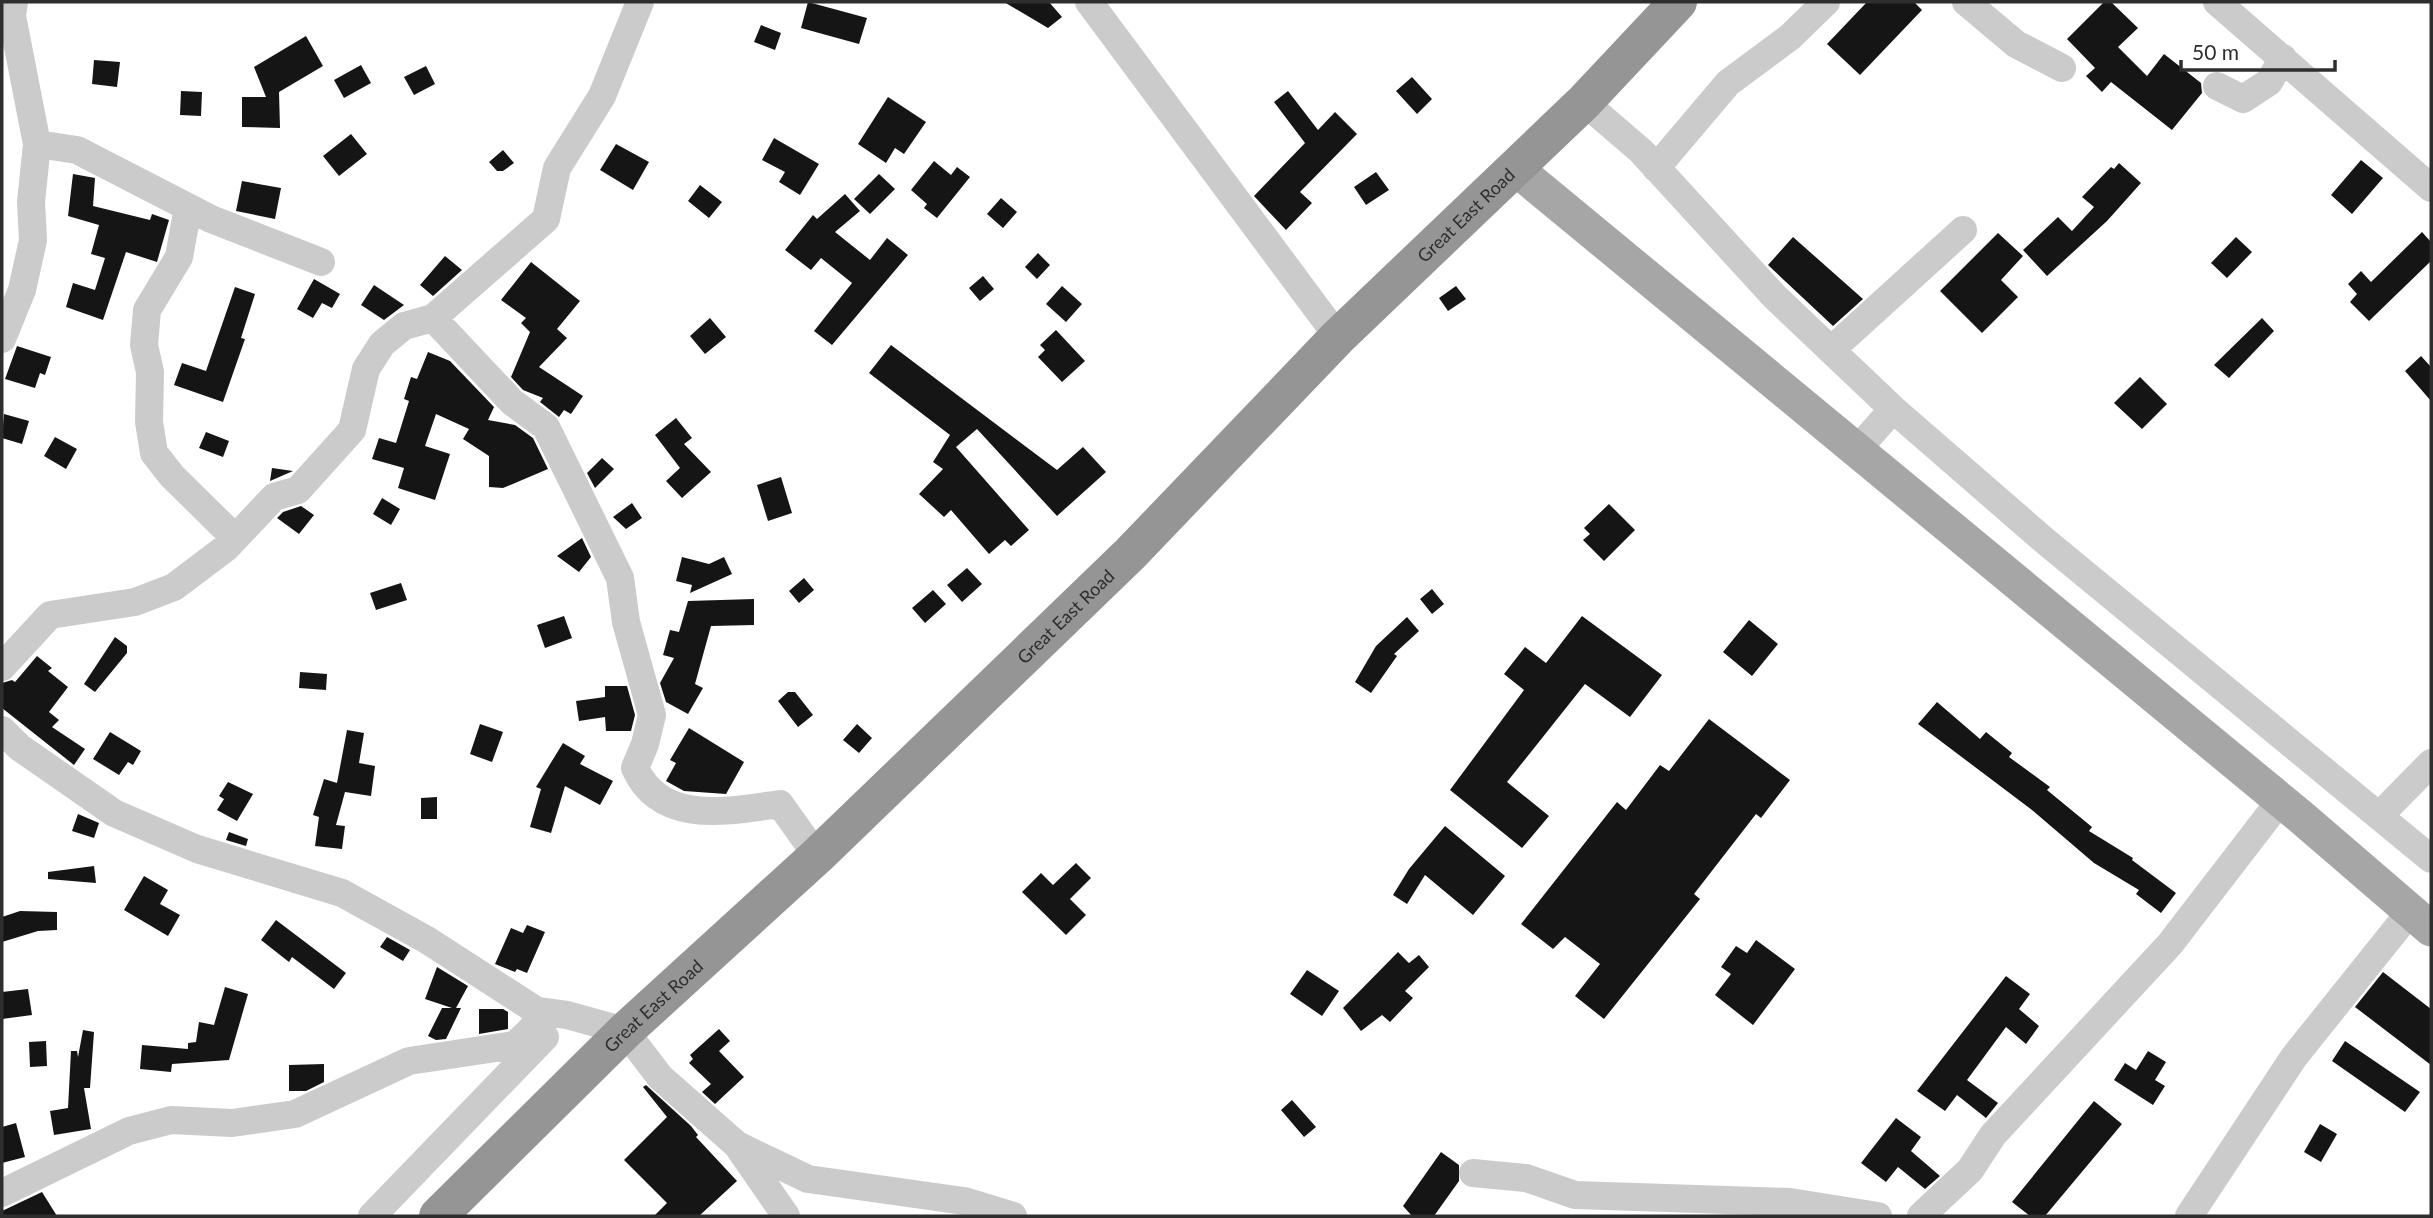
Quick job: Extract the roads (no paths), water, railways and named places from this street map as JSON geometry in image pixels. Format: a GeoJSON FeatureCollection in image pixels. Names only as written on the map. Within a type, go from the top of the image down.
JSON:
{"type":"FeatureCollection","features":[{"type":"Feature","properties":{"kind":"highway","name":"Great East Road"},"geometry":{"type":"LineString","coordinates":[[438,1216],[625,1031],[817,856],[1130,554],[1338,337],[1584,102],[1678,2]]}},
{"type":"Feature","properties":{"kind":"main road"},"geometry":{"type":"LineString","coordinates":[[1515,168],[2280,801],[2421,921]]}},
{"type":"Feature","properties":{"kind":"street"},"geometry":{"type":"LineString","coordinates":[[2,339],[22,290],[33,240],[31,202],[37,144],[12,16],[14,2]]}},
{"type":"Feature","properties":{"kind":"street"},"geometry":{"type":"LineString","coordinates":[[2,667],[50,615],[135,602],[174,587],[200,569],[274,497],[298,490],[352,430],[366,369],[382,344],[404,326],[433,318],[546,219],[557,168],[602,96],[640,2]]}},
{"type":"Feature","properties":{"kind":"street"},"geometry":{"type":"LineString","coordinates":[[1089,2],[1338,337]]}},
{"type":"Feature","properties":{"kind":"street"},"geometry":{"type":"LineString","coordinates":[[1656,168],[1728,83],[1790,37],[1826,2]]}},
{"type":"Feature","properties":{"kind":"street"},"geometry":{"type":"LineString","coordinates":[[1966,2],[2016,44],[2062,68]]}},
{"type":"Feature","properties":{"kind":"street"},"geometry":{"type":"LineString","coordinates":[[2217,2],[2431,188]]}},
{"type":"Feature","properties":{"kind":"street"},"geometry":{"type":"LineString","coordinates":[[2217,86],[2243,99],[2269,82],[2283,58]]}},
{"type":"Feature","properties":{"kind":"street"},"geometry":{"type":"LineString","coordinates":[[1584,102],[1656,168],[1775,297],[1893,409],[2045,541],[2431,859]]}},
{"type":"Feature","properties":{"kind":"street"},"geometry":{"type":"LineString","coordinates":[[37,144],[77,150],[211,219],[321,262]]}},
{"type":"Feature","properties":{"kind":"street"},"geometry":{"type":"LineString","coordinates":[[188,207],[179,257],[147,310],[144,345],[150,372],[149,422],[154,453],[172,476],[234,538]]}},
{"type":"Feature","properties":{"kind":"street"},"geometry":{"type":"LineString","coordinates":[[1831,350],[1963,230]]}},
{"type":"Feature","properties":{"kind":"street"},"geometry":{"type":"LineString","coordinates":[[433,318],[512,401],[546,427],[620,578],[626,622],[652,715],[645,744],[635,768],[639,778],[648,790],[670,805],[708,813],[780,804],[817,856]]}},
{"type":"Feature","properties":{"kind":"street"},"geometry":{"type":"LineString","coordinates":[[1856,451],[1893,409]]}},
{"type":"Feature","properties":{"kind":"street"},"geometry":{"type":"LineString","coordinates":[[2,730],[19,747],[114,813],[197,849],[342,893],[427,940],[537,1011],[567,1015],[625,1031],[660,1077],[737,1145],[786,1216]]}},
{"type":"Feature","properties":{"kind":"street"},"geometry":{"type":"LineString","coordinates":[[2379,816],[2431,764]]}},
{"type":"Feature","properties":{"kind":"street"},"geometry":{"type":"LineString","coordinates":[[1922,1216],[1970,1170],[1993,1135],[2170,944],[2280,801]]}},
{"type":"Feature","properties":{"kind":"street"},"geometry":{"type":"LineString","coordinates":[[2189,1216],[2294,1057],[2421,921]]}},
{"type":"Feature","properties":{"kind":"street"},"geometry":{"type":"LineString","coordinates":[[2,1193],[129,1131],[171,1119],[232,1123],[295,1114],[409,1061],[516,1045],[534,1027],[537,1011]]}},
{"type":"Feature","properties":{"kind":"street"},"geometry":{"type":"LineString","coordinates":[[372,1216],[567,1015]]}},
{"type":"Feature","properties":{"kind":"street"},"geometry":{"type":"LineString","coordinates":[[737,1145],[808,1178],[964,1200],[1013,1216]]}},
{"type":"Feature","properties":{"kind":"street"},"geometry":{"type":"LineString","coordinates":[[1474,1173],[1526,1178],[1576,1195],[1790,1202],[1878,1216]]}}]}
